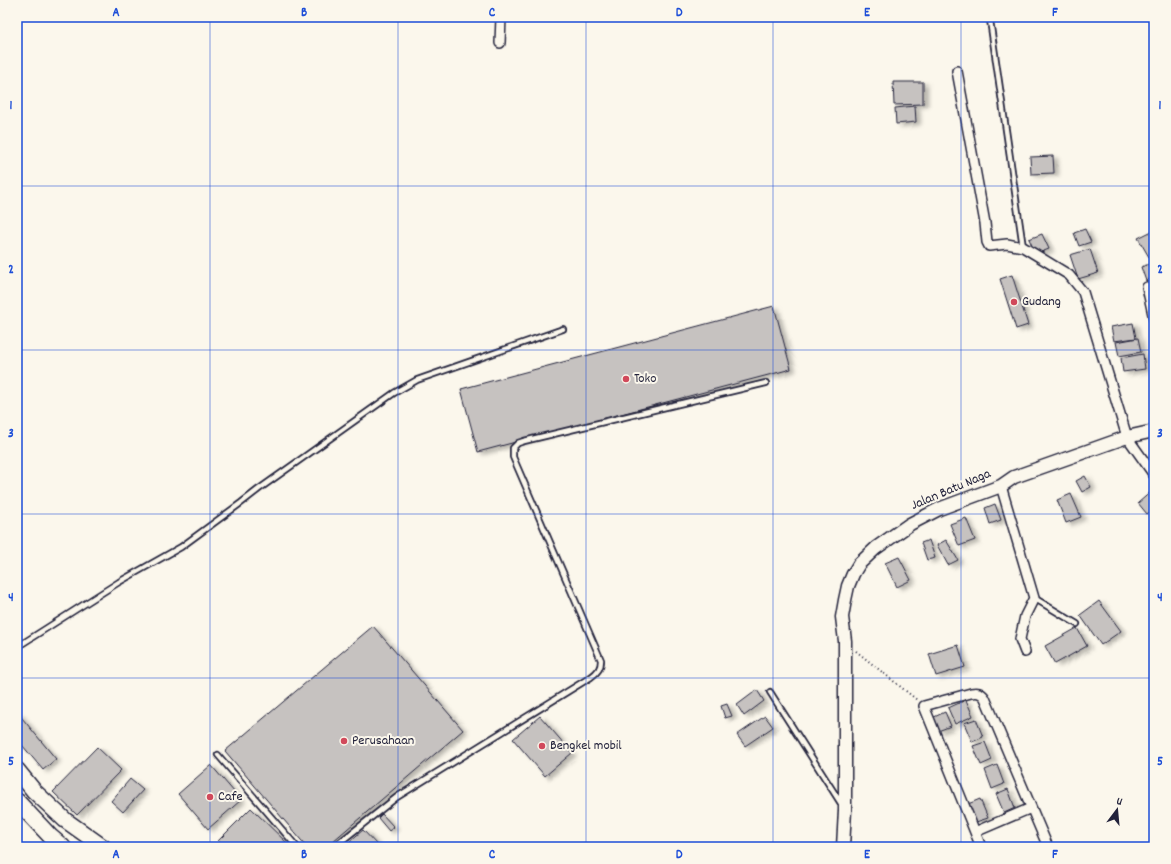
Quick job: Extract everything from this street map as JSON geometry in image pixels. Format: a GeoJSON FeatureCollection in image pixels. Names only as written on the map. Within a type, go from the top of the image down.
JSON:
{"type":"FeatureCollection","features":[{"type":"Feature","properties":{"kind":"highway"},"geometry":{"type":"LineString","coordinates":[[17,770],[34,791],[65,820],[104,847]]}},
{"type":"Feature","properties":{"kind":"highway"},"geometry":{"type":"LineString","coordinates":[[17,802],[50,836],[63,847]]}},
{"type":"Feature","properties":{"kind":"street"},"geometry":{"type":"LineString","coordinates":[[500,43],[501,17]]}},
{"type":"Feature","properties":{"kind":"street"},"geometry":{"type":"LineString","coordinates":[[957,70],[985,223],[987,242],[989,246],[1007,244],[1023,246],[1069,275],[1083,292],[1127,437],[1154,475]]}},
{"type":"Feature","properties":{"kind":"street"},"geometry":{"type":"LineString","coordinates":[[1147,287],[1154,319]]}},
{"type":"Feature","properties":{"kind":"street","name":"Jalan Batu Naga"},"geometry":{"type":"LineString","coordinates":[[843,847],[845,810],[844,641],[842,617],[844,600],[850,580],[859,564],[876,548],[910,524],[940,509],[1001,486],[1014,477],[1127,437],[1154,431]]}},
{"type":"Feature","properties":{"kind":"street"},"geometry":{"type":"LineString","coordinates":[[1001,486],[1034,598],[1025,616],[1020,639],[1025,652]]}},
{"type":"Feature","properties":{"kind":"street"},"geometry":{"type":"LineString","coordinates":[[981,847],[924,706],[977,692],[982,694],[985,698],[1048,847]]}},
{"type":"Feature","properties":{"kind":"street"},"geometry":{"type":"LineString","coordinates":[[975,832],[1031,808]]}},
{"type":"Feature","properties":{"kind":"lane"},"geometry":{"type":"LineString","coordinates":[[990,20],[1023,246]]}},
{"type":"Feature","properties":{"kind":"lane"},"geometry":{"type":"LineString","coordinates":[[17,647],[119,582],[181,547],[259,489],[394,393],[417,380],[562,329]]}},
{"type":"Feature","properties":{"kind":"lane"},"geometry":{"type":"LineString","coordinates":[[334,847],[397,797],[591,677],[599,670],[601,660],[513,457],[513,448],[518,443],[524,441],[766,383]]}},
{"type":"Feature","properties":{"kind":"lane"},"geometry":{"type":"LineString","coordinates":[[1034,598],[1077,624]]}},
{"type":"Feature","properties":{"kind":"lane"},"geometry":{"type":"LineString","coordinates":[[770,692],[845,810]]}},
{"type":"Feature","properties":{"kind":"lane"},"geometry":{"type":"LineString","coordinates":[[218,755],[298,847]]}},
{"type":"Feature","properties":{"kind":"path"},"geometry":{"type":"LineString","coordinates":[[844,641],[924,706]]}},
{"type":"Feature","properties":{"kind":"building"},"geometry":{"type":"Polygon","coordinates":[[[893,82],[923,82],[923,104],[894,105],[893,82]]]}},
{"type":"Feature","properties":{"kind":"building"},"geometry":{"type":"Polygon","coordinates":[[[915,106],[916,122],[896,124],[895,108],[915,106]]]}},
{"type":"Feature","properties":{"kind":"building"},"geometry":{"type":"Polygon","coordinates":[[[1053,156],[1054,173],[1031,174],[1030,157],[1053,156]]]}},
{"type":"Feature","properties":{"kind":"building"},"geometry":{"type":"Polygon","coordinates":[[[1085,229],[1091,242],[1079,246],[1074,233],[1085,229]]]}},
{"type":"Feature","properties":{"kind":"building"},"geometry":{"type":"Polygon","coordinates":[[[1154,230],[1154,254],[1149,257],[1138,238],[1154,230]]]}},
{"type":"Feature","properties":{"kind":"building"},"geometry":{"type":"Polygon","coordinates":[[[1042,234],[1049,249],[1036,254],[1029,239],[1042,234]]]}},
{"type":"Feature","properties":{"kind":"building"},"geometry":{"type":"Polygon","coordinates":[[[1090,249],[1098,273],[1078,279],[1070,255],[1090,249]]]}},
{"type":"Feature","properties":{"kind":"building"},"geometry":{"type":"Polygon","coordinates":[[[1152,263],[1154,267],[1154,277],[1146,281],[1141,267],[1152,263]]]}},
{"type":"Feature","properties":{"kind":"building","name":"Gudang"},"geometry":{"type":"Polygon","coordinates":[[[1012,275],[1028,325],[1016,329],[1000,279],[1012,275]]]}},
{"type":"Feature","properties":{"kind":"building","name":"Toko"},"geometry":{"type":"Polygon","coordinates":[[[774,306],[791,369],[478,452],[461,389],[774,306]]]}},
{"type":"Feature","properties":{"kind":"building"},"geometry":{"type":"Polygon","coordinates":[[[1133,323],[1136,338],[1114,341],[1111,327],[1133,323]]]}},
{"type":"Feature","properties":{"kind":"building"},"geometry":{"type":"Polygon","coordinates":[[[1138,338],[1141,352],[1119,356],[1116,342],[1138,338]]]}},
{"type":"Feature","properties":{"kind":"building"},"geometry":{"type":"Polygon","coordinates":[[[1143,354],[1145,369],[1123,372],[1121,358],[1143,354]]]}},
{"type":"Feature","properties":{"kind":"building"},"geometry":{"type":"Polygon","coordinates":[[[1085,476],[1091,487],[1082,492],[1076,481],[1085,476]]]}},
{"type":"Feature","properties":{"kind":"building"},"geometry":{"type":"Polygon","coordinates":[[[1153,490],[1154,508],[1147,514],[1138,503],[1153,490]]]}},
{"type":"Feature","properties":{"kind":"building"},"geometry":{"type":"Polygon","coordinates":[[[1071,494],[1081,517],[1066,523],[1057,500],[1071,494]]]}},
{"type":"Feature","properties":{"kind":"building"},"geometry":{"type":"Polygon","coordinates":[[[995,504],[1001,520],[990,524],[985,508],[995,504]]]}},
{"type":"Feature","properties":{"kind":"building"},"geometry":{"type":"Polygon","coordinates":[[[966,518],[975,540],[959,546],[950,524],[966,518]]]}},
{"type":"Feature","properties":{"kind":"building"},"geometry":{"type":"Polygon","coordinates":[[[929,540],[935,558],[927,560],[921,543],[929,540]]]}},
{"type":"Feature","properties":{"kind":"building"},"geometry":{"type":"Polygon","coordinates":[[[946,540],[958,560],[948,565],[937,545],[946,540]]]}},
{"type":"Feature","properties":{"kind":"building"},"geometry":{"type":"Polygon","coordinates":[[[899,557],[911,580],[897,587],[885,563],[899,557]]]}},
{"type":"Feature","properties":{"kind":"building"},"geometry":{"type":"Polygon","coordinates":[[[1099,601],[1121,631],[1101,645],[1080,615],[1099,601]]]}},
{"type":"Feature","properties":{"kind":"building","name":"Perusahaan"},"geometry":{"type":"Polygon","coordinates":[[[373,626],[463,730],[326,847],[307,847],[225,751],[373,626]]]}},
{"type":"Feature","properties":{"kind":"building"},"geometry":{"type":"Polygon","coordinates":[[[1077,628],[1087,646],[1055,664],[1045,646],[1077,628]]]}},
{"type":"Feature","properties":{"kind":"building"},"geometry":{"type":"Polygon","coordinates":[[[958,645],[965,667],[936,676],[929,654],[958,645]]]}},
{"type":"Feature","properties":{"kind":"building"},"geometry":{"type":"Polygon","coordinates":[[[757,690],[764,701],[744,716],[737,705],[757,690]]]}},
{"type":"Feature","properties":{"kind":"building"},"geometry":{"type":"Polygon","coordinates":[[[966,700],[973,716],[955,724],[948,708],[966,700]]]}},
{"type":"Feature","properties":{"kind":"building"},"geometry":{"type":"Polygon","coordinates":[[[727,704],[732,716],[725,718],[721,706],[727,704]]]}},
{"type":"Feature","properties":{"kind":"building"},"geometry":{"type":"Polygon","coordinates":[[[17,712],[56,759],[43,770],[17,739],[17,712]]]}},
{"type":"Feature","properties":{"kind":"building"},"geometry":{"type":"Polygon","coordinates":[[[945,712],[951,726],[938,731],[932,718],[945,712]]]}},
{"type":"Feature","properties":{"kind":"building","name":"Bengkel mobil"},"geometry":{"type":"Polygon","coordinates":[[[540,716],[572,753],[545,776],[513,739],[540,716]]]}},
{"type":"Feature","properties":{"kind":"building"},"geometry":{"type":"Polygon","coordinates":[[[765,716],[773,727],[745,746],[737,735],[765,716]]]}},
{"type":"Feature","properties":{"kind":"building"},"geometry":{"type":"Polygon","coordinates":[[[976,719],[983,737],[972,742],[964,723],[976,719]]]}},
{"type":"Feature","properties":{"kind":"building"},"geometry":{"type":"Polygon","coordinates":[[[985,742],[992,760],[981,765],[973,746],[985,742]]]}},
{"type":"Feature","properties":{"kind":"building"},"geometry":{"type":"Polygon","coordinates":[[[97,747],[121,770],[77,815],[53,792],[97,747]]]}},
{"type":"Feature","properties":{"kind":"building","name":"Cafe"},"geometry":{"type":"Polygon","coordinates":[[[211,765],[241,800],[208,829],[178,794],[211,765]]]}},
{"type":"Feature","properties":{"kind":"building"},"geometry":{"type":"Polygon","coordinates":[[[997,765],[1004,784],[992,789],[985,770],[997,765]]]}},
{"type":"Feature","properties":{"kind":"building"},"geometry":{"type":"Polygon","coordinates":[[[130,779],[143,790],[123,812],[111,801],[130,779]]]}},
{"type":"Feature","properties":{"kind":"building"},"geometry":{"type":"Polygon","coordinates":[[[1008,789],[1015,808],[1004,813],[996,794],[1008,789]]]}},
{"type":"Feature","properties":{"kind":"building"},"geometry":{"type":"Polygon","coordinates":[[[980,799],[988,818],[976,822],[968,804],[980,799]]]}},
{"type":"Feature","properties":{"kind":"building"},"geometry":{"type":"Polygon","coordinates":[[[251,808],[291,847],[224,847],[218,841],[251,808]]]}},
{"type":"Feature","properties":{"kind":"building"},"geometry":{"type":"Polygon","coordinates":[[[382,814],[394,827],[389,831],[378,818],[382,814]]]}},
{"type":"Feature","properties":{"kind":"building"},"geometry":{"type":"Polygon","coordinates":[[[363,830],[377,845],[374,847],[356,847],[350,841],[363,830]]]}},
{"type":"Feature","properties":{"kind":"place","name":"Gudang"},"geometry":{"type":"Point","coordinates":[1014,302]}},
{"type":"Feature","properties":{"kind":"place","name":"Toko"},"geometry":{"type":"Point","coordinates":[626,379]}},
{"type":"Feature","properties":{"kind":"place","name":"Perusahaan"},"geometry":{"type":"Point","coordinates":[344,741]}},
{"type":"Feature","properties":{"kind":"place","name":"Bengkel mobil"},"geometry":{"type":"Point","coordinates":[542,746]}},
{"type":"Feature","properties":{"kind":"place","name":"Cafe"},"geometry":{"type":"Point","coordinates":[210,797]}}]}
